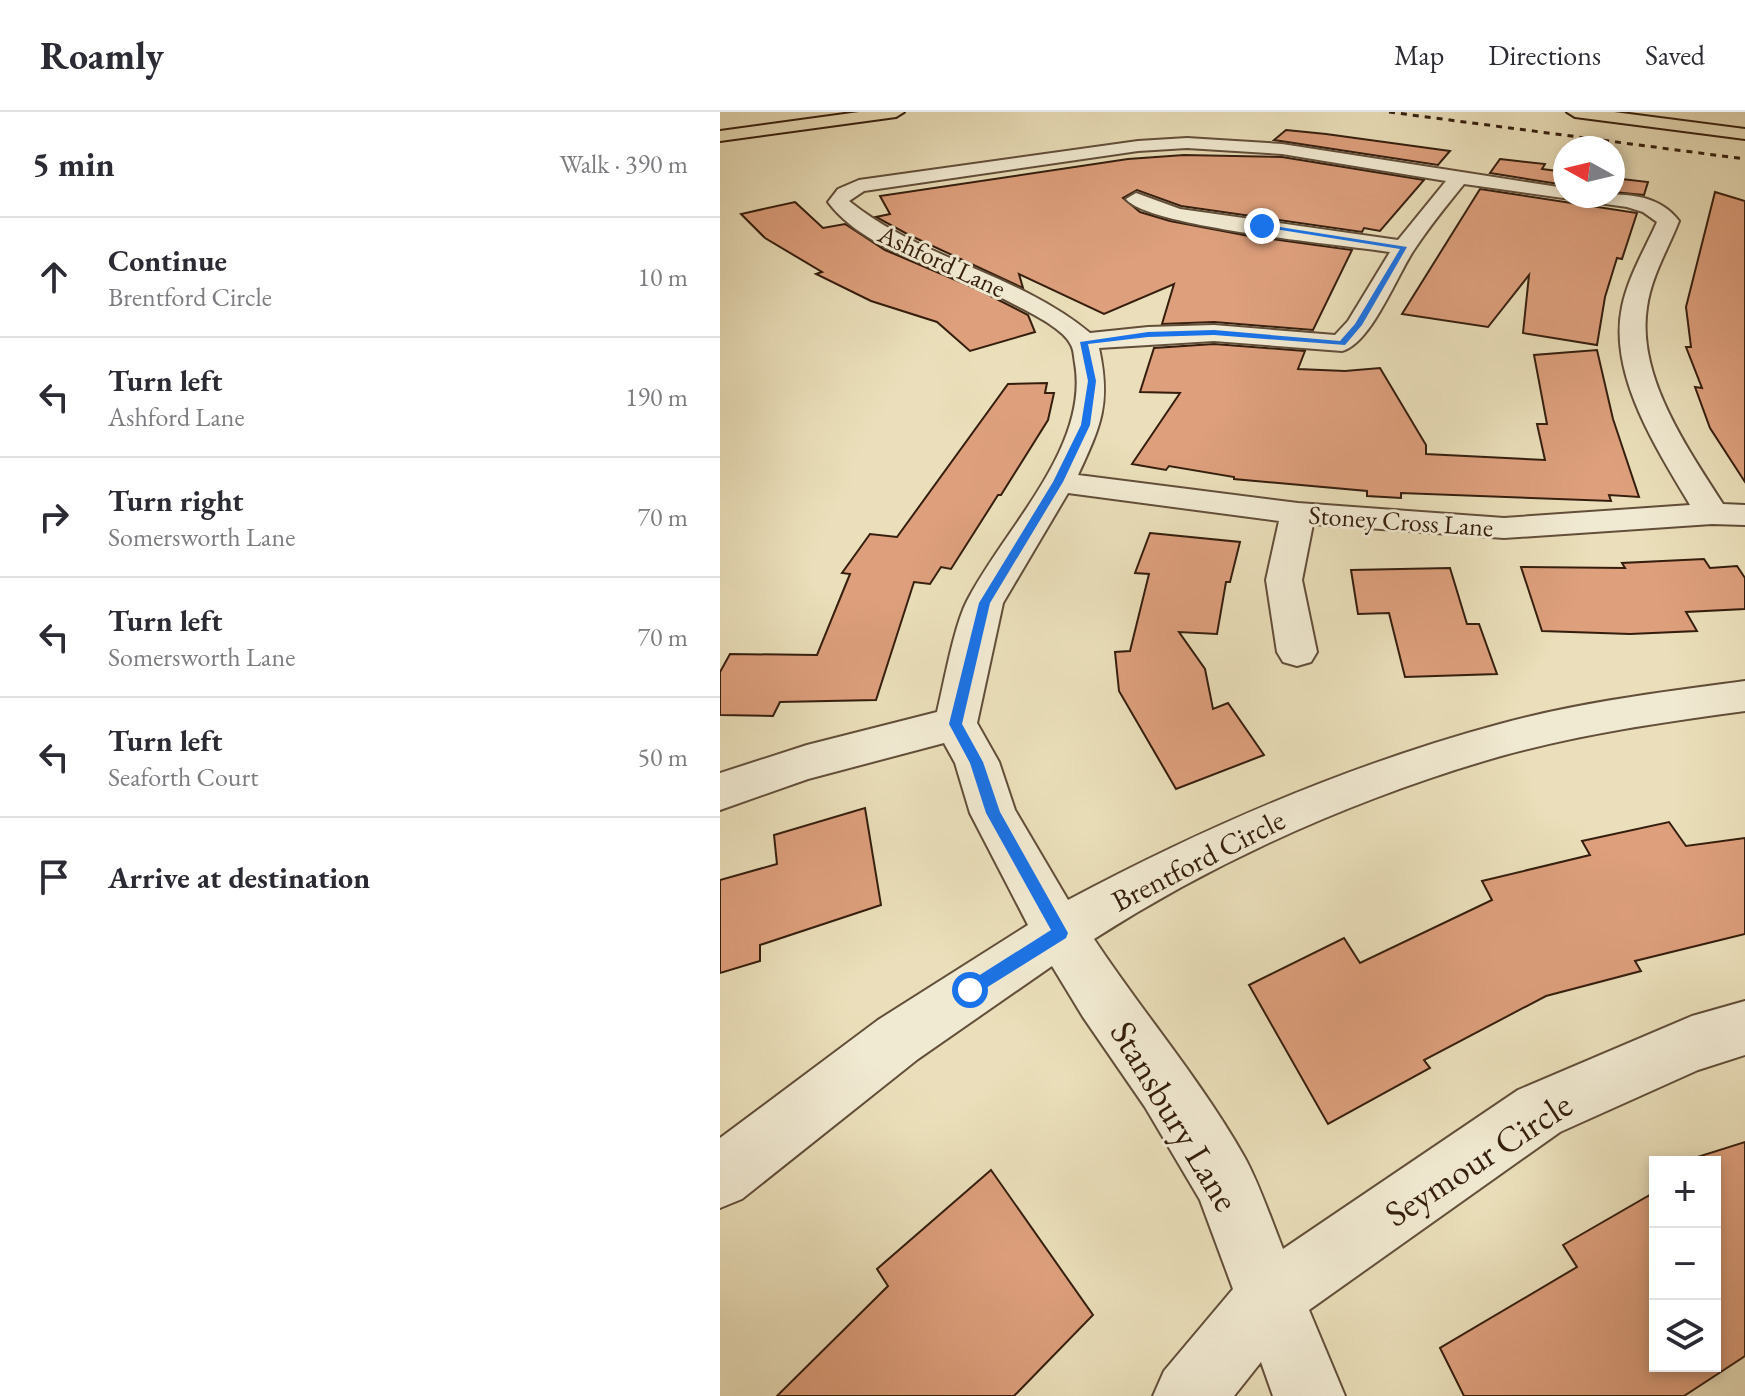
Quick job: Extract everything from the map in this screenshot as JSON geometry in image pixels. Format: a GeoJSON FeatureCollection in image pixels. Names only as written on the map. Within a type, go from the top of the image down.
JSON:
{"type":"FeatureCollection","features":[{"type":"Feature","properties":{"kind":"main road"},"geometry":{"type":"LineString","coordinates":[[720,136],[896,112]]}},
{"type":"Feature","properties":{"kind":"main road"},"geometry":{"type":"LineString","coordinates":[[1583,112],[1745,134]]}},
{"type":"Feature","properties":{"kind":"street","name":"Ashford Lane"},"geometry":{"type":"LineString","coordinates":[[1084,342],[1055,317],[997,285],[913,252],[863,223],[838,202],[845,193],[859,186],[1069,155],[1187,143],[1282,149],[1553,192]]}},
{"type":"Feature","properties":{"kind":"street"},"geometry":{"type":"LineString","coordinates":[[1061,933],[993,813],[977,762],[955,724],[984,603],[1058,482],[1086,425],[1092,381],[1084,342],[1148,335],[1214,333],[1342,343],[1358,325],[1404,247],[1458,178]]}},
{"type":"Feature","properties":{"kind":"street"},"geometry":{"type":"LineString","coordinates":[[1136,199],[1144,205],[1178,215],[1404,247]]}},
{"type":"Feature","properties":{"kind":"street"},"geometry":{"type":"LineString","coordinates":[[1625,203],[1661,212],[1668,221],[1633,309],[1636,354],[1653,404],[1677,456],[1712,514]]}},
{"type":"Feature","properties":{"kind":"street","name":"Stoney Cross Lane"},"geometry":{"type":"LineString","coordinates":[[1058,482],[1298,513],[1504,528],[1712,514],[1745,515]]}},
{"type":"Feature","properties":{"kind":"street"},"geometry":{"type":"LineString","coordinates":[[1297,652],[1284,580],[1298,513]]}},
{"type":"Feature","properties":{"kind":"street","name":"Brentford Circle"},"geometry":{"type":"LineString","coordinates":[[720,1177],[809,1104],[970,990],[1133,891],[1233,839],[1305,806],[1406,769],[1500,740],[1606,716],[1745,696]]}},
{"type":"Feature","properties":{"kind":"street"},"geometry":{"type":"LineString","coordinates":[[720,792],[850,749],[955,724]]}},
{"type":"Feature","properties":{"kind":"street","name":"Stansbury Lane"},"geometry":{"type":"LineString","coordinates":[[1061,933],[1102,999],[1166,1086],[1224,1182],[1309,1396]]}},
{"type":"Feature","properties":{"kind":"street","name":"Seymour Circle"},"geometry":{"type":"LineString","coordinates":[[1189,1396],[1269,1298],[1539,1111],[1692,1044],[1745,1028]]}},
{"type":"Feature","properties":{"kind":"building"},"geometry":{"type":"Polygon","coordinates":[[[1286,130],[1450,151],[1438,165],[1274,140],[1286,130]]]}},
{"type":"Feature","properties":{"kind":"building"},"geometry":{"type":"Polygon","coordinates":[[[1184,155],[1282,157],[1424,180],[1380,231],[1364,228],[1362,232],[1181,206],[1137,190],[1123,198],[1140,212],[1170,221],[1352,250],[1313,330],[1214,322],[1162,324],[1174,284],[1104,314],[1019,274],[1023,288],[876,217],[890,214],[880,196],[1128,159],[1184,155]]]}},
{"type":"Feature","properties":{"kind":"building"},"geometry":{"type":"Polygon","coordinates":[[[1500,159],[1545,164],[1542,169],[1553,170],[1553,183],[1490,173],[1500,159]]]}},
{"type":"Feature","properties":{"kind":"building"},"geometry":{"type":"Polygon","coordinates":[[[1625,179],[1648,182],[1644,195],[1625,193],[1625,179]]]}},
{"type":"Feature","properties":{"kind":"building"},"geometry":{"type":"Polygon","coordinates":[[[1480,189],[1553,200],[1553,208],[1604,208],[1637,213],[1622,259],[1617,258],[1605,297],[1597,345],[1523,333],[1529,275],[1488,327],[1402,314],[1480,189]]]}},
{"type":"Feature","properties":{"kind":"building"},"geometry":{"type":"Polygon","coordinates":[[[1715,192],[1745,201],[1745,482],[1710,428],[1695,387],[1702,388],[1686,347],[1691,347],[1686,307],[1715,192]]]}},
{"type":"Feature","properties":{"kind":"building"},"geometry":{"type":"Polygon","coordinates":[[[795,202],[823,228],[845,224],[885,250],[979,290],[1028,315],[1035,332],[970,351],[937,322],[871,301],[816,274],[822,272],[765,238],[741,214],[795,202]]]}},
{"type":"Feature","properties":{"kind":"building"},"geometry":{"type":"Polygon","coordinates":[[[1214,344],[1305,351],[1298,369],[1345,371],[1380,368],[1426,445],[1426,454],[1545,460],[1537,424],[1547,424],[1534,355],[1597,350],[1613,419],[1639,497],[1609,495],[1611,501],[1401,493],[1401,498],[1367,496],[1367,491],[1234,479],[1169,466],[1166,470],[1132,464],[1180,393],[1140,392],[1154,348],[1214,344]]]}},
{"type":"Feature","properties":{"kind":"building"},"geometry":{"type":"Polygon","coordinates":[[[1047,383],[1045,393],[1054,393],[1048,420],[1001,495],[998,495],[951,569],[941,567],[930,584],[914,582],[876,700],[780,702],[773,716],[720,715],[720,672],[730,654],[817,655],[850,574],[842,573],[870,534],[897,537],[1008,384],[1047,383]]]}},
{"type":"Feature","properties":{"kind":"building"},"geometry":{"type":"Polygon","coordinates":[[[1150,533],[1240,542],[1230,582],[1226,582],[1217,634],[1179,632],[1205,669],[1213,709],[1228,703],[1264,755],[1176,789],[1119,691],[1115,652],[1130,651],[1149,574],[1135,573],[1150,533]]]}},
{"type":"Feature","properties":{"kind":"building"},"geometry":{"type":"Polygon","coordinates":[[[1704,559],[1710,568],[1737,566],[1745,578],[1745,609],[1686,612],[1697,631],[1630,634],[1542,631],[1521,567],[1625,568],[1622,563],[1704,559]]]}},
{"type":"Feature","properties":{"kind":"building"},"geometry":{"type":"Polygon","coordinates":[[[1450,568],[1467,624],[1479,624],[1497,674],[1405,677],[1389,613],[1358,614],[1351,570],[1450,568]]]}},
{"type":"Feature","properties":{"kind":"building"},"geometry":{"type":"Polygon","coordinates":[[[865,808],[881,905],[760,945],[760,961],[720,973],[720,880],[777,864],[774,835],[865,808]]]}},
{"type":"Feature","properties":{"kind":"building"},"geometry":{"type":"Polygon","coordinates":[[[1669,822],[1686,846],[1745,838],[1745,934],[1635,961],[1641,971],[1546,996],[1424,1060],[1430,1068],[1328,1124],[1249,985],[1344,938],[1360,963],[1492,900],[1482,881],[1590,855],[1582,841],[1669,822]]]}},
{"type":"Feature","properties":{"kind":"building"},"geometry":{"type":"Polygon","coordinates":[[[1745,1142],[1745,1356],[1721,1372],[1721,1156],[1701,1156],[1745,1142]]]}},
{"type":"Feature","properties":{"kind":"building"},"geometry":{"type":"Polygon","coordinates":[[[991,1170],[1093,1315],[1014,1396],[777,1396],[888,1286],[877,1269],[991,1170]]]}},
{"type":"Feature","properties":{"kind":"building"},"geometry":{"type":"Polygon","coordinates":[[[1649,1195],[1649,1372],[1721,1372],[1684,1396],[1464,1396],[1440,1348],[1577,1267],[1563,1245],[1649,1195]]]}},
{"type":"Feature","properties":{"kind":"railway"},"geometry":{"type":"LineString","coordinates":[[1389,112],[1745,159]]}},
{"type":"Feature","properties":{"kind":"route"},"geometry":{"type":"LineString","coordinates":[[970,990],[1061,933],[993,813],[977,762],[955,724],[984,603],[1058,482],[1086,425],[1092,381],[1084,342],[1148,335],[1214,333],[1310,343],[1342,343],[1358,325],[1404,247],[1262,226]]}}]}
